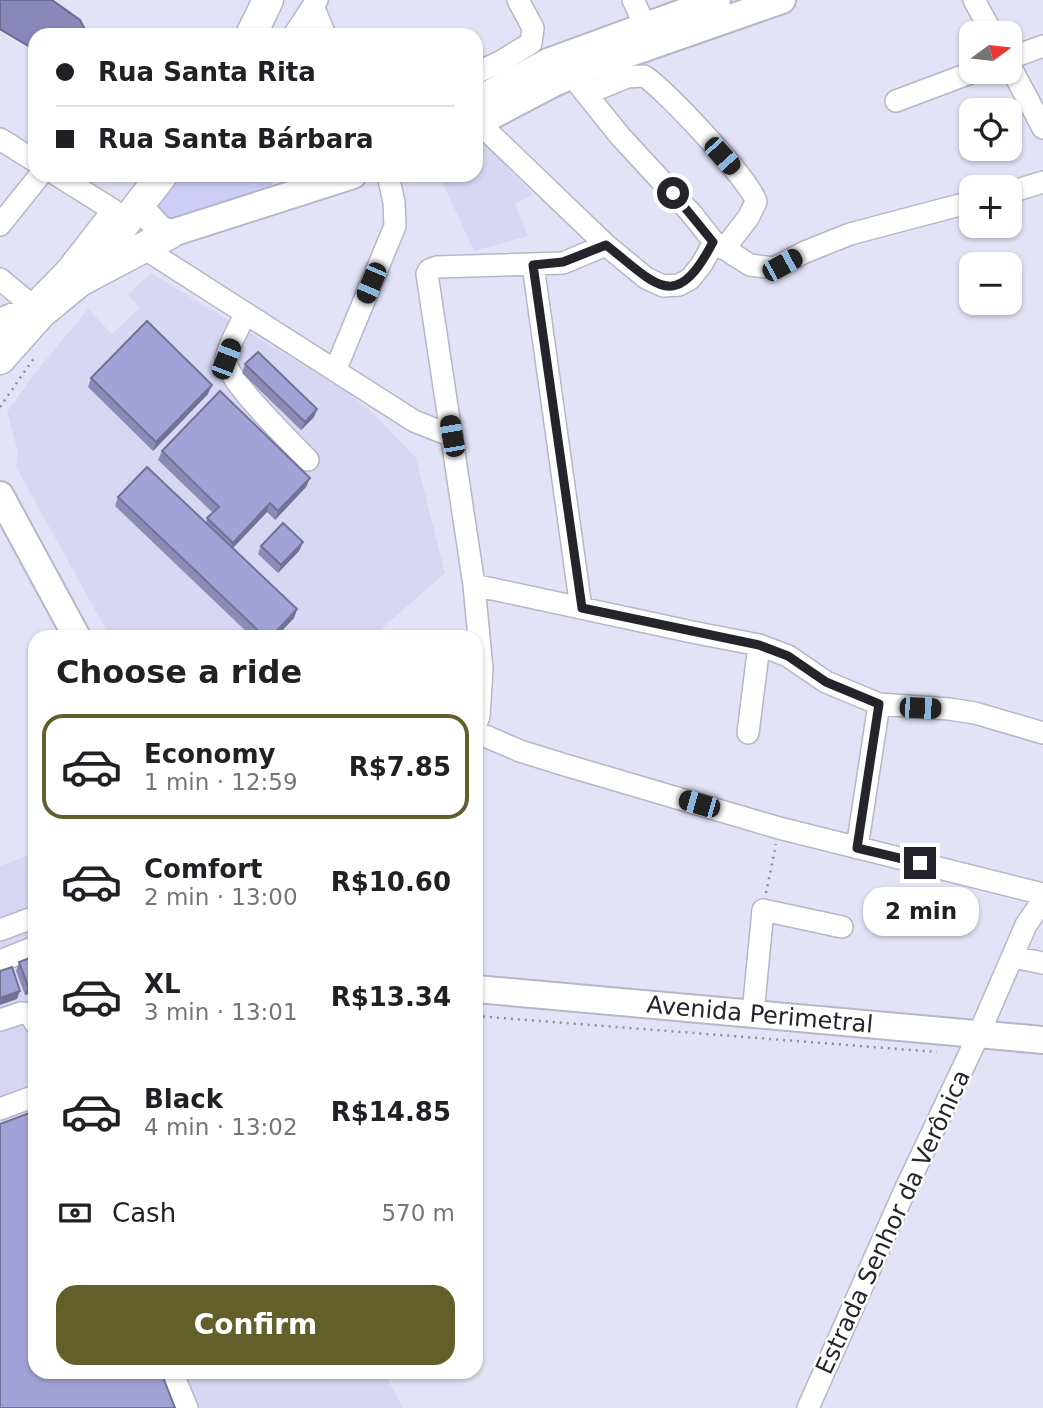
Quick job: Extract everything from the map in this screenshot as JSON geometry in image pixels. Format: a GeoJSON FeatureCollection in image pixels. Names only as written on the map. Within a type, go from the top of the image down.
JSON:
{"type":"FeatureCollection","features":[{"type":"Feature","properties":{"kind":"highway"},"geometry":{"type":"LineString","coordinates":[[254,28],[268,0]]}},
{"type":"Feature","properties":{"kind":"highway"},"geometry":{"type":"LineString","coordinates":[[80,281],[126,212],[155,182]]}},
{"type":"Feature","properties":{"kind":"highway"},"geometry":{"type":"LineString","coordinates":[[0,359],[28,326],[80,281],[169,234]]}},
{"type":"Feature","properties":{"kind":"highway"},"geometry":{"type":"LineString","coordinates":[[0,379],[28,326]]}},
{"type":"Feature","properties":{"kind":"main road"},"geometry":{"type":"LineString","coordinates":[[483,111],[548,62],[717,0]]}},
{"type":"Feature","properties":{"kind":"main road"},"geometry":{"type":"LineString","coordinates":[[483,114],[579,85],[782,0]]}},
{"type":"Feature","properties":{"kind":"main road"},"geometry":{"type":"LineString","coordinates":[[126,212],[169,234],[283,186],[308,182]]}},
{"type":"Feature","properties":{"kind":"main road"},"geometry":{"type":"LineString","coordinates":[[2,500],[73,630]]}},
{"type":"Feature","properties":{"kind":"main road","name":"Avenida Perimetral"},"geometry":{"type":"LineString","coordinates":[[483,990],[753,1013],[974,1045],[1043,1040]]}},
{"type":"Feature","properties":{"kind":"street"},"geometry":{"type":"LineString","coordinates":[[483,70],[531,43],[533,28],[518,0]]}},
{"type":"Feature","properties":{"kind":"street"},"geometry":{"type":"LineString","coordinates":[[633,0],[645,25]]}},
{"type":"Feature","properties":{"kind":"street"},"geometry":{"type":"LineString","coordinates":[[974,0],[985,21]]}},
{"type":"Feature","properties":{"kind":"street"},"geometry":{"type":"LineString","coordinates":[[299,28],[315,4]]}},
{"type":"Feature","properties":{"kind":"street"},"geometry":{"type":"LineString","coordinates":[[315,4],[323,28]]}},
{"type":"Feature","properties":{"kind":"street"},"geometry":{"type":"LineString","coordinates":[[1022,54],[1043,46]]}},
{"type":"Feature","properties":{"kind":"street"},"geometry":{"type":"LineString","coordinates":[[483,122],[606,245],[646,278],[663,286],[679,285],[690,279],[719,245],[748,218],[756,202],[752,191],[671,100],[644,76],[579,85],[620,136],[719,245],[750,265],[774,268],[850,234],[959,205]]}},
{"type":"Feature","properties":{"kind":"street"},"geometry":{"type":"LineString","coordinates":[[896,101],[959,77]]}},
{"type":"Feature","properties":{"kind":"street"},"geometry":{"type":"LineString","coordinates":[[1020,84],[1043,128]]}},
{"type":"Feature","properties":{"kind":"street"},"geometry":{"type":"LineString","coordinates":[[0,139],[28,157]]}},
{"type":"Feature","properties":{"kind":"street"},"geometry":{"type":"LineString","coordinates":[[0,225],[34,182]]}},
{"type":"Feature","properties":{"kind":"street"},"geometry":{"type":"LineString","coordinates":[[0,279],[28,326],[68,268],[126,212],[70,182]]}},
{"type":"Feature","properties":{"kind":"street"},"geometry":{"type":"LineString","coordinates":[[335,371],[395,226],[390,182]]}},
{"type":"Feature","properties":{"kind":"street"},"geometry":{"type":"LineString","coordinates":[[1022,188],[1043,182]]}},
{"type":"Feature","properties":{"kind":"street"},"geometry":{"type":"LineString","coordinates":[[478,630],[474,585],[426,282],[427,274],[432,268],[563,262],[606,245]]}},
{"type":"Feature","properties":{"kind":"street"},"geometry":{"type":"LineString","coordinates":[[142,247],[414,421],[452,436]]}},
{"type":"Feature","properties":{"kind":"street"},"geometry":{"type":"LineString","coordinates":[[533,265],[582,608]]}},
{"type":"Feature","properties":{"kind":"street"},"geometry":{"type":"LineString","coordinates":[[246,314],[226,359],[228,369],[241,389],[308,460]]}},
{"type":"Feature","properties":{"kind":"street"},"geometry":{"type":"LineString","coordinates":[[474,585],[759,645],[788,656],[826,682],[879,704],[962,711],[1043,733]]}},
{"type":"Feature","properties":{"kind":"street"},"geometry":{"type":"LineString","coordinates":[[748,733],[759,645]]}},
{"type":"Feature","properties":{"kind":"street"},"geometry":{"type":"LineString","coordinates":[[857,848],[879,704]]}},
{"type":"Feature","properties":{"kind":"street"},"geometry":{"type":"LineString","coordinates":[[483,735],[520,751],[779,828],[1043,897]]}},
{"type":"Feature","properties":{"kind":"street","name":"Estrada Senhor da Verônica"},"geometry":{"type":"LineString","coordinates":[[808,1408],[1026,925],[1043,897]]}},
{"type":"Feature","properties":{"kind":"street"},"geometry":{"type":"LineString","coordinates":[[753,1013],[762,910],[842,927]]}},
{"type":"Feature","properties":{"kind":"street"},"geometry":{"type":"LineString","coordinates":[[28,920],[1,930],[6,959],[28,950]]}},
{"type":"Feature","properties":{"kind":"street"},"geometry":{"type":"LineString","coordinates":[[1012,957],[1043,964]]}},
{"type":"Feature","properties":{"kind":"street"},"geometry":{"type":"LineString","coordinates":[[0,1020],[21,1013],[28,1014]]}},
{"type":"Feature","properties":{"kind":"street"},"geometry":{"type":"LineString","coordinates":[[0,1109],[28,1099]]}},
{"type":"Feature","properties":{"kind":"street"},"geometry":{"type":"LineString","coordinates":[[175,1379],[187,1408]]}},
{"type":"Feature","properties":{"kind":"path"},"geometry":{"type":"LineString","coordinates":[[0,407],[28,326]]}},
{"type":"Feature","properties":{"kind":"path"},"geometry":{"type":"LineString","coordinates":[[762,910],[779,828]]}},
{"type":"Feature","properties":{"kind":"path"},"geometry":{"type":"LineString","coordinates":[[483,1016],[974,1045]]}},
{"type":"Feature","properties":{"kind":"shaded area"},"geometry":{"type":"Polygon","coordinates":[[[0,0],[52,0],[80,20],[84,28],[28,28],[28,46],[0,29],[0,0]]]}},
{"type":"Feature","properties":{"kind":"shaded area"},"geometry":{"type":"Polygon","coordinates":[[[483,144],[533,194],[515,204],[528,236],[474,251],[442,182],[483,182],[483,144]]]}},
{"type":"Feature","properties":{"kind":"shaded area"},"geometry":{"type":"Polygon","coordinates":[[[172,182],[273,182],[273,196],[168,228],[148,213],[172,182]]]}},
{"type":"Feature","properties":{"kind":"shaded area"},"geometry":{"type":"Polygon","coordinates":[[[151,273],[344,390],[374,414],[416,458],[445,573],[380,630],[106,630],[16,467],[18,452],[7,412],[88,309],[112,334],[139,308],[128,294],[151,273]]]}},
{"type":"Feature","properties":{"kind":"shaded area"},"geometry":{"type":"Polygon","coordinates":[[[28,856],[28,1379],[388,1379],[403,1408],[0,1408],[0,866],[28,856]]]}},
{"type":"Feature","properties":{"kind":"building"},"geometry":{"type":"Polygon","coordinates":[[[147,321],[212,385],[156,442],[91,378],[147,321]]]}},
{"type":"Feature","properties":{"kind":"building"},"geometry":{"type":"Polygon","coordinates":[[[258,352],[317,409],[305,422],[245,364],[258,352]]]}},
{"type":"Feature","properties":{"kind":"building"},"geometry":{"type":"Polygon","coordinates":[[[220,391],[310,478],[278,511],[270,503],[233,543],[207,518],[219,507],[162,451],[220,391]]]}},
{"type":"Feature","properties":{"kind":"building"},"geometry":{"type":"Polygon","coordinates":[[[147,467],[297,609],[278,630],[258,630],[118,497],[147,467]]]}},
{"type":"Feature","properties":{"kind":"building"},"geometry":{"type":"Polygon","coordinates":[[[283,523],[303,542],[281,565],[261,546],[283,523]]]}},
{"type":"Feature","properties":{"kind":"building"},"geometry":{"type":"Polygon","coordinates":[[[28,959],[28,986],[19,962],[28,959]]]}},
{"type":"Feature","properties":{"kind":"building"},"geometry":{"type":"Polygon","coordinates":[[[12,967],[20,991],[0,998],[0,971],[12,967]]]}},
{"type":"Feature","properties":{"kind":"building"},"geometry":{"type":"Polygon","coordinates":[[[28,1114],[28,1379],[164,1379],[175,1408],[0,1408],[0,1124],[28,1114]]]}},
{"type":"Feature","properties":{"kind":"route"},"geometry":{"type":"LineString","coordinates":[[673,193],[713,242],[702,264],[690,279],[679,285],[663,286],[646,278],[606,245],[563,262],[533,265],[582,608],[759,645],[788,656],[826,682],[879,704],[857,848],[920,863]]}}]}
